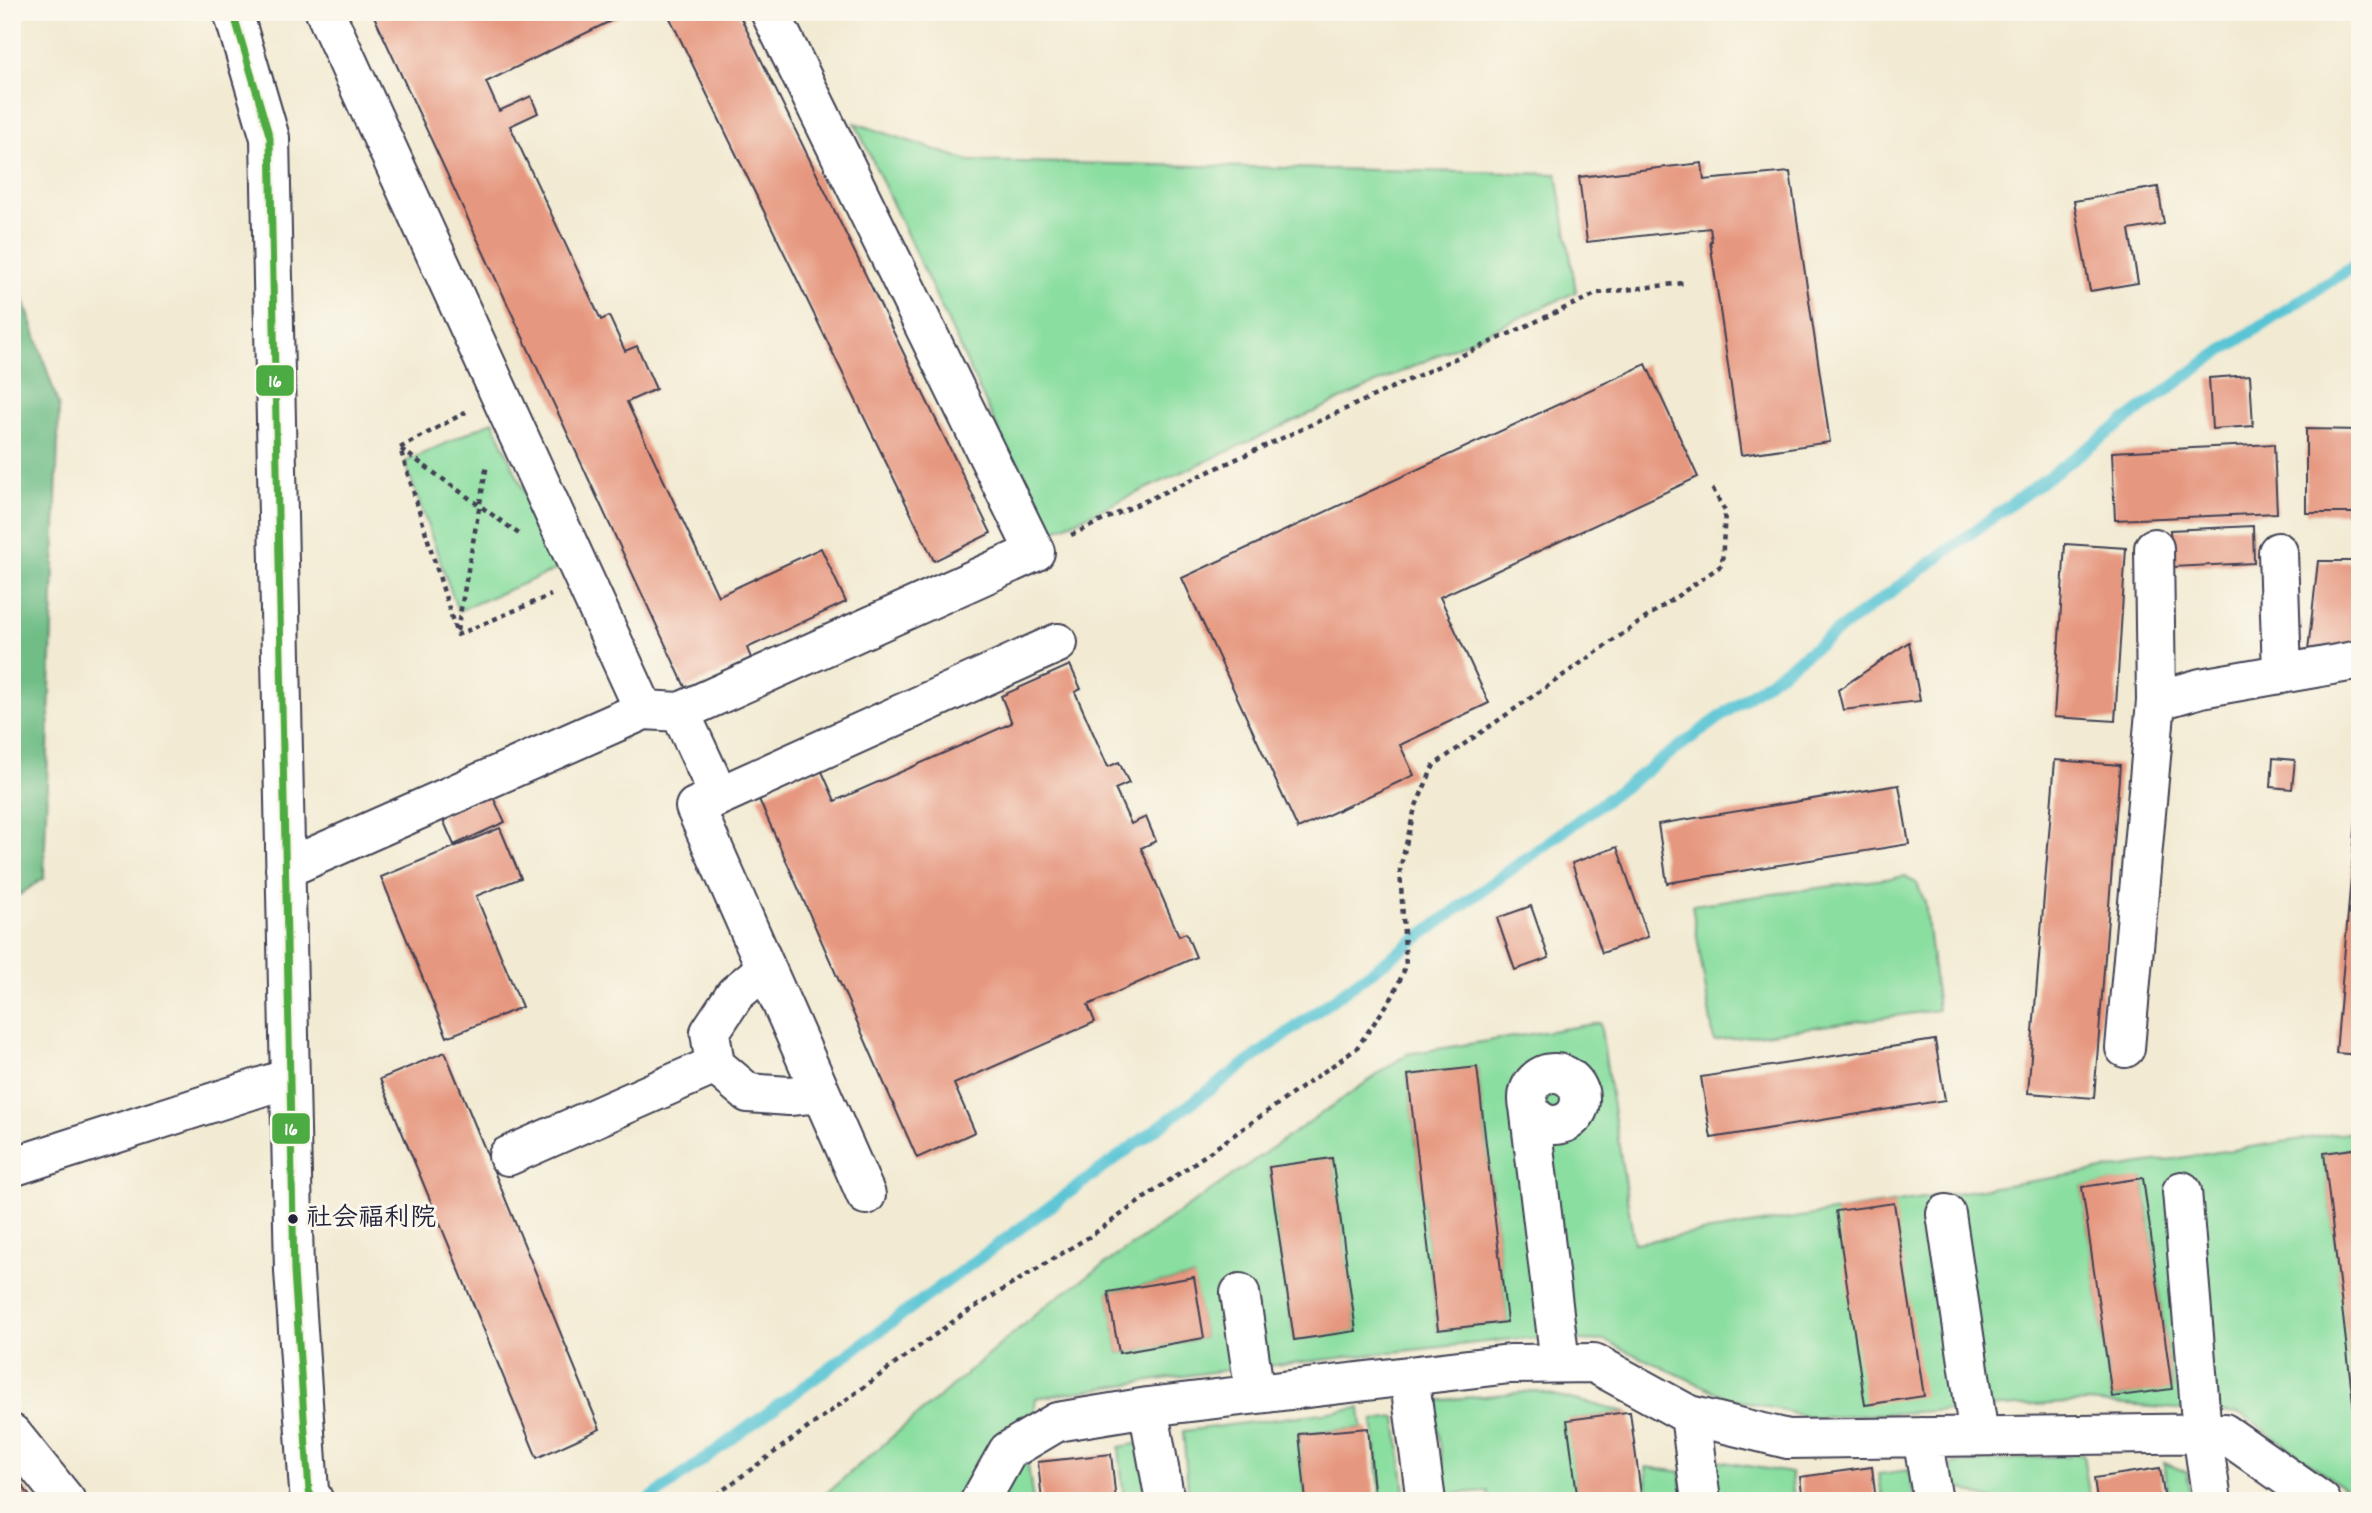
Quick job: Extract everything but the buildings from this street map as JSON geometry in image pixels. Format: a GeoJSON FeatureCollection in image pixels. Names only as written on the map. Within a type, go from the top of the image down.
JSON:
{"type":"FeatureCollection","features":[{"type":"Feature","properties":{"kind":"street"},"geometry":{"type":"LineString","coordinates":[[233,12],[270,138],[294,1271],[309,1491],[314,1501]]}},
{"type":"Feature","properties":{"kind":"street"},"geometry":{"type":"LineString","coordinates":[[325,12],[584,582],[662,711],[719,796]]}},
{"type":"Feature","properties":{"kind":"street"},"geometry":{"type":"LineString","coordinates":[[285,869],[1035,552],[770,12]]}},
{"type":"Feature","properties":{"kind":"street"},"geometry":{"type":"LineString","coordinates":[[2125,1048],[2156,701],[2154,548]]}},
{"type":"Feature","properties":{"kind":"street"},"geometry":{"type":"LineString","coordinates":[[2278,552],[2282,674]]}},
{"type":"Feature","properties":{"kind":"street"},"geometry":{"type":"LineString","coordinates":[[866,1195],[695,807],[1058,643]]}},
{"type":"Feature","properties":{"kind":"street"},"geometry":{"type":"LineString","coordinates":[[2156,701],[2202,688],[2360,660]]}},
{"type":"Feature","properties":{"kind":"street"},"geometry":{"type":"LineString","coordinates":[[766,968],[735,995],[710,1032],[715,1065],[748,1093],[789,1096],[821,1093]]}},
{"type":"Feature","properties":{"kind":"street"},"geometry":{"type":"LineString","coordinates":[[508,1156],[715,1065]]}},
{"type":"Feature","properties":{"kind":"street"},"geometry":{"type":"LineString","coordinates":[[12,1167],[289,1078]]}},
{"type":"Feature","properties":{"kind":"street"},"geometry":{"type":"LineString","coordinates":[[1529,1106],[1560,1363]]}},
{"type":"Feature","properties":{"kind":"street"},"geometry":{"type":"LineString","coordinates":[[2182,1191],[2202,1433],[2212,1501]]}},
{"type":"Feature","properties":{"kind":"street"},"geometry":{"type":"LineString","coordinates":[[1946,1214],[1979,1436]]}},
{"type":"Feature","properties":{"kind":"street"},"geometry":{"type":"LineString","coordinates":[[1240,1293],[1255,1394]]}},
{"type":"Feature","properties":{"kind":"street"},"geometry":{"type":"LineString","coordinates":[[980,1501],[1008,1451],[1058,1422],[1148,1406],[1510,1364],[1594,1363],[1690,1415],[1788,1439],[2224,1433],[2321,1501]]}},
{"type":"Feature","properties":{"kind":"street"},"geometry":{"type":"LineString","coordinates":[[1409,1376],[1426,1501]]}},
{"type":"Feature","properties":{"kind":"street"},"geometry":{"type":"LineString","coordinates":[[1148,1406],[1165,1501]]}},
{"type":"Feature","properties":{"kind":"street"},"geometry":{"type":"LineString","coordinates":[[1690,1415],[1701,1501]]}},
{"type":"Feature","properties":{"kind":"street"},"geometry":{"type":"LineString","coordinates":[[12,1434],[66,1501]]}},
{"type":"Feature","properties":{"kind":"street"},"geometry":{"type":"LineString","coordinates":[[1922,1437],[1933,1501]]}},
{"type":"Feature","properties":{"kind":"path"},"geometry":{"type":"LineString","coordinates":[[1035,552],[1598,293],[1683,283]]}},
{"type":"Feature","properties":{"kind":"path"},"geometry":{"type":"LineString","coordinates":[[400,448],[499,394]]}},
{"type":"Feature","properties":{"kind":"path"},"geometry":{"type":"LineString","coordinates":[[400,448],[522,536]]}},
{"type":"Feature","properties":{"kind":"path"},"geometry":{"type":"LineString","coordinates":[[400,448],[457,635]]}},
{"type":"Feature","properties":{"kind":"path"},"geometry":{"type":"LineString","coordinates":[[457,635],[488,456]]}},
{"type":"Feature","properties":{"kind":"path"},"geometry":{"type":"LineString","coordinates":[[708,1501],[962,1315],[1092,1235],[1356,1049],[1393,996],[1406,966],[1400,869],[1415,808],[1434,765],[1722,565],[1725,510],[1712,488]]}},
{"type":"Feature","properties":{"kind":"path"},"geometry":{"type":"LineString","coordinates":[[457,635],[584,582]]}},
{"type":"Feature","properties":{"kind":"green space"},"geometry":{"type":"Polygon","coordinates":[[[855,123],[969,161],[1557,174],[1576,292],[1047,534],[855,123]]]}},
{"type":"Feature","properties":{"kind":"green space"},"geometry":{"type":"Polygon","coordinates":[[[12,263],[59,407],[44,878],[12,900],[12,263]]]}},
{"type":"Feature","properties":{"kind":"green space"},"geometry":{"type":"Polygon","coordinates":[[[493,421],[558,569],[458,611],[405,462],[493,421]]]}},
{"type":"Feature","properties":{"kind":"green space"},"geometry":{"type":"Polygon","coordinates":[[[1906,876],[1917,884],[1925,902],[1938,1010],[1714,1041],[1692,905],[1906,876]]]}},
{"type":"Feature","properties":{"kind":"green space"},"geometry":{"type":"Polygon","coordinates":[[[1600,1023],[1634,1243],[2360,1130],[2360,1148],[2324,1153],[2360,1450],[2360,1499],[2242,1414],[2086,1402],[1812,1418],[1727,1397],[1605,1341],[1522,1338],[1211,1372],[1036,1398],[1028,1465],[1033,1501],[817,1501],[1049,1303],[1407,1054],[1600,1023]],[[1477,1068],[1408,1076],[1438,1330],[1507,1322],[1477,1068]],[[1332,1159],[1269,1168],[1294,1339],[1356,1331],[1332,1159]],[[2143,1179],[2082,1187],[2112,1397],[2172,1388],[2143,1179]],[[1193,1277],[1108,1292],[1119,1353],[1204,1338],[1193,1277]]]}},
{"type":"Feature","properties":{"kind":"green space"},"geometry":{"type":"Polygon","coordinates":[[[1536,1391],[1627,1412],[1568,1420],[1578,1501],[1489,1501],[1488,1491],[1448,1494],[1433,1401],[1536,1391]]]}},
{"type":"Feature","properties":{"kind":"green space"},"geometry":{"type":"Polygon","coordinates":[[[1360,1408],[1362,1428],[1299,1434],[1306,1501],[1189,1501],[1183,1431],[1360,1408]]]}},
{"type":"Feature","properties":{"kind":"green space"},"geometry":{"type":"Polygon","coordinates":[[[1396,1417],[1406,1501],[1381,1501],[1373,1420],[1396,1417]]]}},
{"type":"Feature","properties":{"kind":"green space"},"geometry":{"type":"Polygon","coordinates":[[[1141,1443],[1147,1501],[1124,1501],[1119,1447],[1141,1443]]]}},
{"type":"Feature","properties":{"kind":"green space"},"geometry":{"type":"Polygon","coordinates":[[[2083,1454],[2090,1501],[1996,1501],[1952,1485],[1952,1464],[2083,1454]]]}},
{"type":"Feature","properties":{"kind":"green space"},"geometry":{"type":"Polygon","coordinates":[[[1712,1460],[1791,1473],[1794,1501],[1716,1501],[1712,1460]]]}},
{"type":"Feature","properties":{"kind":"green space"},"geometry":{"type":"Polygon","coordinates":[[[2164,1463],[2187,1472],[2192,1501],[2170,1501],[2164,1463]]]}},
{"type":"Feature","properties":{"kind":"green space"},"geometry":{"type":"Polygon","coordinates":[[[1646,1467],[1681,1472],[1683,1501],[1649,1501],[1646,1467]]]}},
{"type":"Feature","properties":{"kind":"green space"},"geometry":{"type":"Polygon","coordinates":[[[1909,1470],[1915,1501],[1883,1501],[1878,1474],[1909,1470]]]}},
{"type":"Feature","properties":{"kind":"waterway"},"geometry":{"type":"LineString","coordinates":[[647,1501],[2211,358],[2360,262]]}},
{"type":"Feature","properties":{"kind":"transit line","name":"16"},"geometry":{"type":"LineString","coordinates":[[233,12],[270,138],[294,1271],[309,1491],[314,1501]]}},
{"type":"Feature","properties":{"kind":"place","name":"社会福利院"},"geometry":{"type":"Point","coordinates":[293,1219]}}]}
